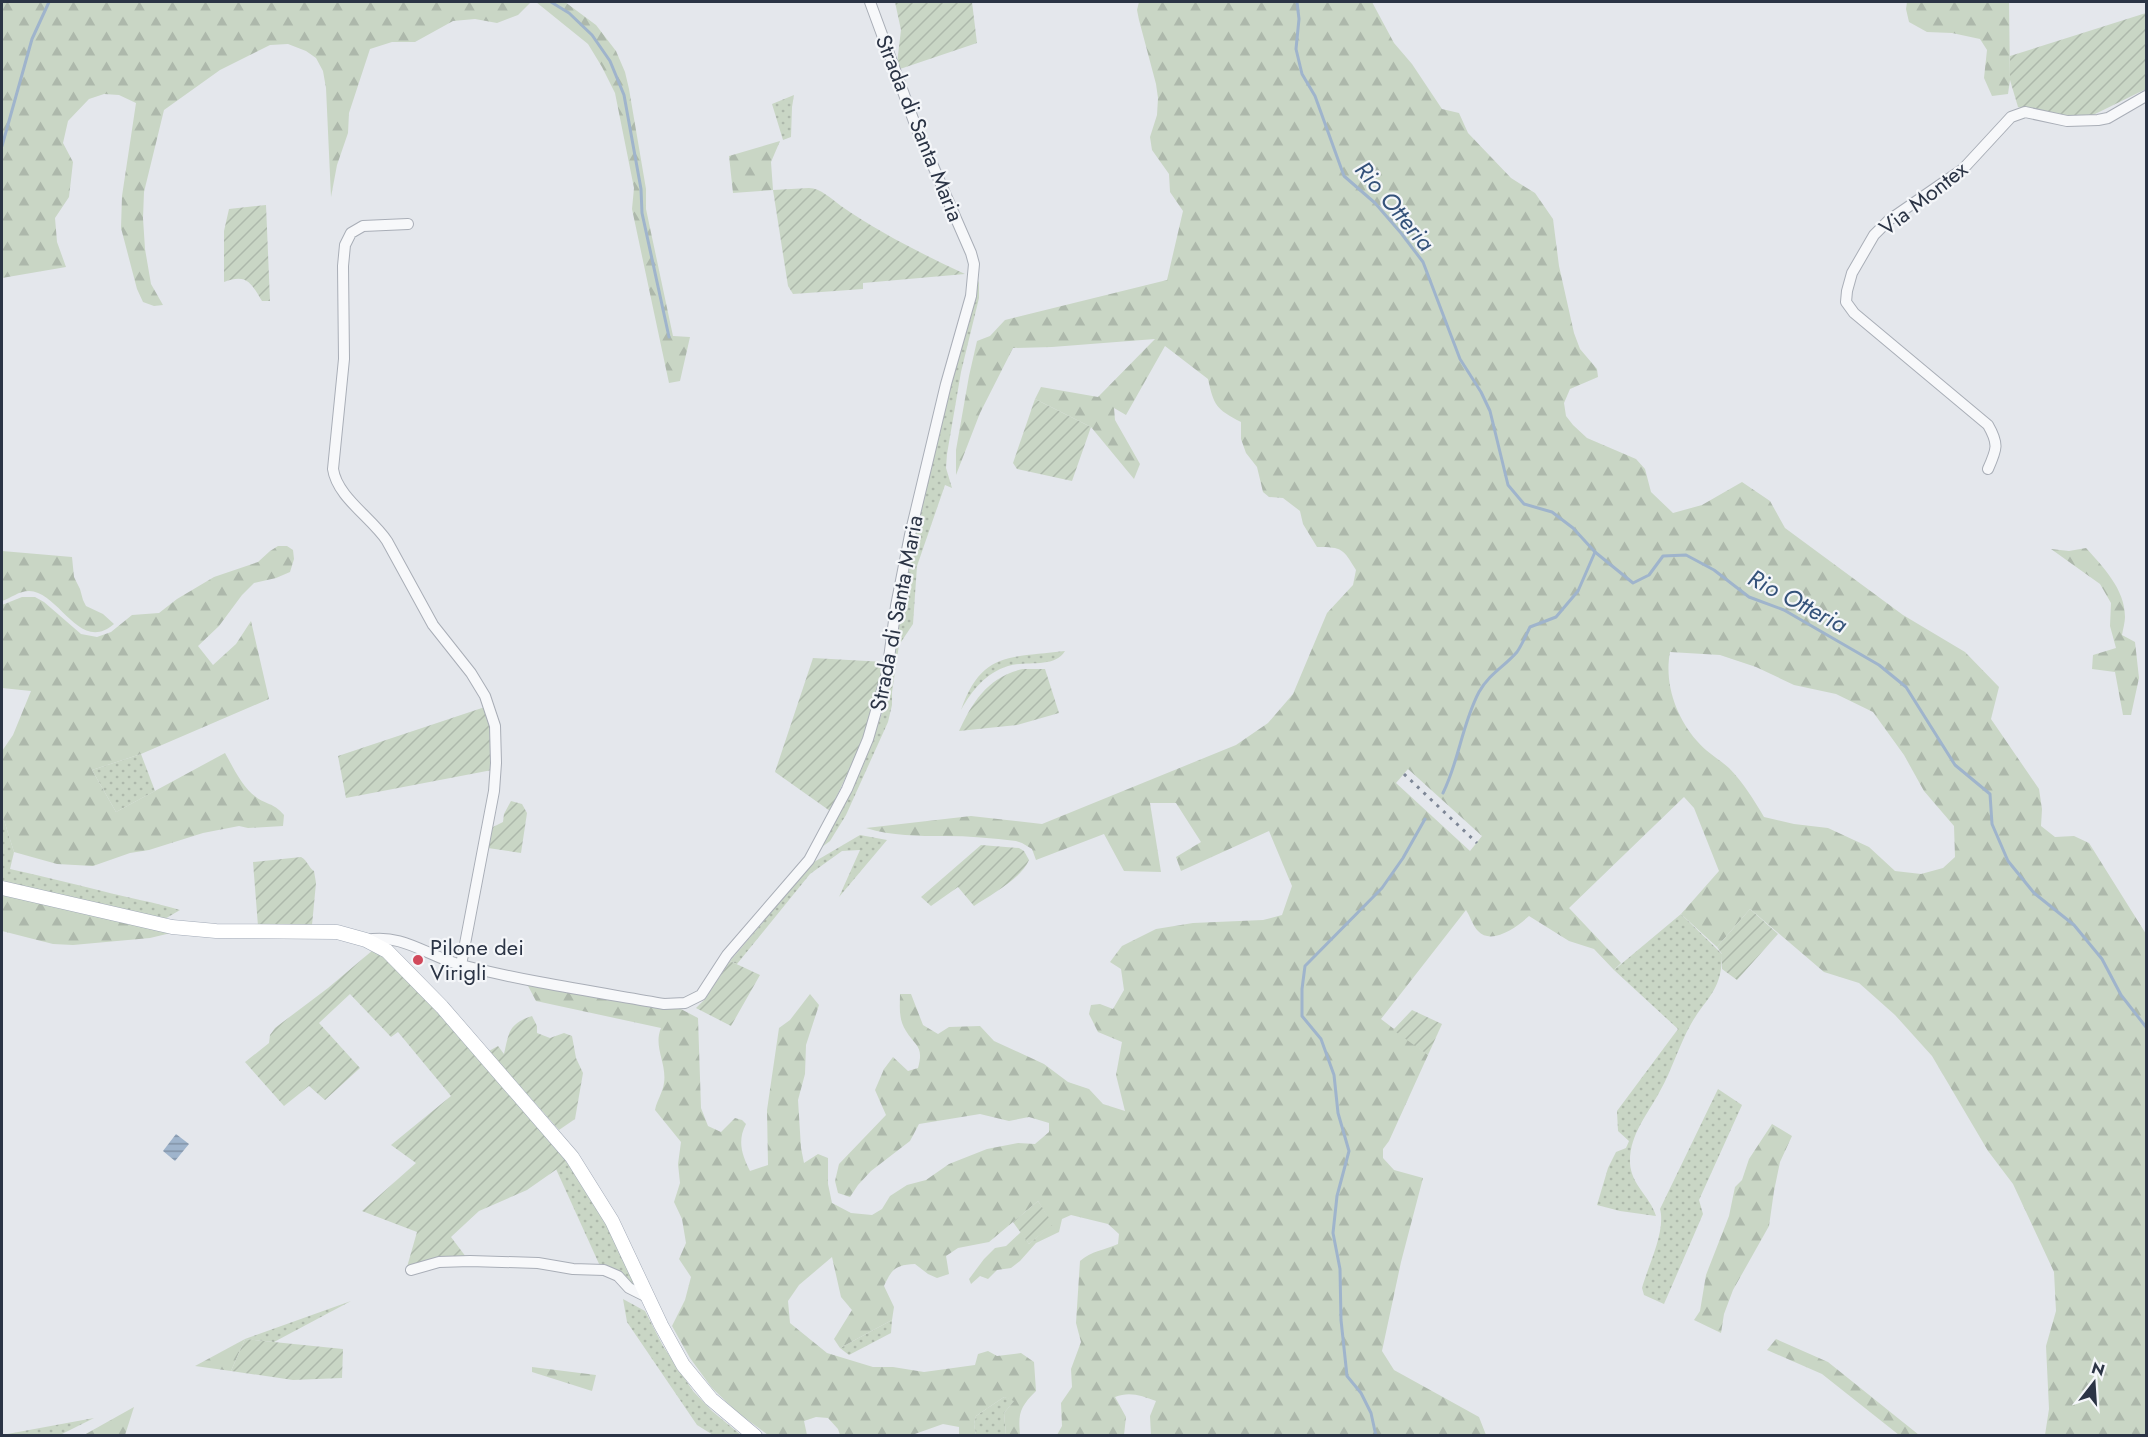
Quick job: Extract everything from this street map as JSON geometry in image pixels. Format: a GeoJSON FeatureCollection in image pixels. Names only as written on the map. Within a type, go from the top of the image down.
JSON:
{"type":"FeatureCollection","features":[{"type":"Feature","properties":{"kind":"main road"},"geometry":{"type":"LineString","coordinates":[[2,888],[172,927],[216,931],[346,933],[387,951],[442,1007],[568,1152],[609,1216],[647,1297],[672,1345],[691,1375],[711,1398],[755,1436]]}},
{"type":"Feature","properties":{"kind":"street","name":"Strada di Santa Maria"},"geometry":{"type":"LineString","coordinates":[[366,940],[382,937],[394,939],[461,965],[664,1004],[685,1003],[695,999],[704,991],[727,955],[809,860],[847,789],[866,746],[887,673],[900,580],[944,390],[970,296],[974,267],[971,253],[916,127],[870,2]]}},
{"type":"Feature","properties":{"kind":"street","name":"Via Montex"},"geometry":{"type":"LineString","coordinates":[[1988,469],[1997,441],[1988,425],[1854,313],[1846,302],[1852,273],[1874,235],[1889,220],[1963,170],[2011,117],[2025,112],[2067,121],[2098,120],[2108,118],[2146,96]]}},
{"type":"Feature","properties":{"kind":"street"},"geometry":{"type":"LineString","coordinates":[[408,224],[363,226],[353,231],[345,244],[343,266],[344,359],[333,469],[335,479],[342,490],[385,536],[433,625],[471,673],[485,696],[494,719],[496,733],[494,791],[461,965]]}},
{"type":"Feature","properties":{"kind":"street"},"geometry":{"type":"LineString","coordinates":[[411,1270],[438,1262],[470,1261],[538,1263],[573,1269],[604,1270],[618,1275],[629,1288],[647,1297]]}},
{"type":"Feature","properties":{"kind":"green space"},"geometry":{"type":"Polygon","coordinates":[[[2,2],[531,2],[518,15],[497,23],[475,19],[453,21],[415,42],[392,42],[370,49],[349,113],[348,133],[337,165],[331,197],[326,88],[323,71],[316,58],[306,51],[288,44],[270,45],[220,70],[164,110],[144,192],[145,249],[151,284],[163,305],[154,306],[143,302],[137,289],[121,228],[122,196],[136,103],[119,95],[104,94],[89,99],[68,121],[63,143],[73,162],[69,197],[55,218],[57,242],[66,267],[2,278],[2,2]]]}},
{"type":"Feature","properties":{"kind":"green space"},"geometry":{"type":"Polygon","coordinates":[[[536,2],[565,2],[596,25],[616,51],[625,72],[646,189],[646,209],[673,336],[690,337],[680,381],[669,383],[632,209],[634,188],[615,93],[588,44],[536,2]]]}},
{"type":"Feature","properties":{"kind":"green space"},"geometry":{"type":"Polygon","coordinates":[[[895,2],[972,2],[977,43],[900,69],[897,63],[901,30],[895,2]]]}},
{"type":"Feature","properties":{"kind":"green space"},"geometry":{"type":"Polygon","coordinates":[[[1139,2],[1372,2],[1394,43],[1412,64],[1442,109],[1459,113],[1468,133],[1511,178],[1535,193],[1553,219],[1559,266],[1574,333],[1580,349],[1597,369],[1598,377],[1570,389],[1564,403],[1566,416],[1573,425],[1587,438],[1636,459],[1645,469],[1651,492],[1673,513],[1702,505],[1742,482],[1770,501],[1785,528],[1903,615],[1965,652],[1999,687],[1991,719],[2039,789],[2042,809],[2041,826],[2055,837],[2074,836],[2089,843],[2146,934],[2146,1435],[2045,1435],[2049,1409],[2046,1346],[2056,1311],[2054,1272],[2013,1184],[1988,1151],[1932,1056],[1895,1015],[1859,983],[1824,972],[1750,909],[1717,947],[1681,914],[1719,871],[1694,808],[1684,797],[1569,908],[1621,963],[1614,970],[1594,949],[1569,941],[1529,916],[1505,933],[1490,936],[1478,931],[1466,910],[1381,1019],[1428,1055],[1389,1141],[1383,1149],[1383,1158],[1394,1170],[1423,1178],[1401,1262],[1382,1351],[1394,1370],[1479,1417],[1486,1435],[1151,1435],[1150,1416],[1156,1401],[1131,1394],[1115,1397],[1126,1417],[1124,1435],[1057,1435],[1062,1426],[1061,1403],[1072,1387],[1071,1369],[1081,1342],[1076,1323],[1080,1261],[1093,1253],[1118,1244],[1119,1234],[1108,1224],[1071,1215],[1062,1219],[1059,1232],[1036,1243],[1011,1268],[997,1270],[988,1279],[980,1276],[971,1284],[969,1279],[995,1248],[1006,1246],[1021,1232],[1029,1244],[1052,1224],[1038,1201],[989,1242],[958,1248],[946,1256],[949,1274],[937,1278],[915,1264],[903,1265],[895,1269],[884,1286],[894,1307],[892,1320],[840,1348],[834,1339],[852,1310],[841,1297],[832,1257],[799,1285],[788,1301],[790,1323],[827,1353],[873,1367],[893,1367],[924,1372],[975,1365],[978,1354],[988,1351],[997,1356],[1021,1353],[1034,1362],[1036,1391],[1021,1411],[1020,1435],[1006,1435],[1004,1413],[1014,1401],[1004,1397],[976,1416],[974,1424],[976,1435],[959,1435],[959,1427],[943,1424],[912,1435],[840,1435],[838,1429],[828,1418],[816,1417],[804,1421],[807,1435],[768,1435],[737,1412],[712,1388],[690,1358],[672,1326],[685,1300],[691,1277],[679,1259],[686,1243],[682,1219],[674,1202],[680,1183],[678,1164],[681,1142],[655,1110],[664,1083],[664,1069],[659,1048],[661,1028],[536,1001],[527,984],[679,1008],[698,1018],[701,1108],[708,1126],[721,1132],[735,1118],[746,1124],[741,1142],[750,1171],[768,1165],[767,1110],[779,1028],[790,1020],[810,994],[819,1005],[806,1045],[805,1074],[798,1100],[804,1163],[818,1154],[828,1158],[828,1184],[832,1203],[851,1213],[872,1215],[882,1209],[890,1196],[907,1185],[926,1180],[949,1164],[987,1149],[1018,1143],[1035,1144],[1049,1132],[1049,1123],[1029,1117],[1009,1121],[980,1114],[919,1124],[910,1141],[871,1171],[850,1197],[838,1193],[835,1181],[839,1164],[886,1115],[875,1090],[884,1069],[893,1057],[908,1071],[918,1068],[920,1055],[902,1022],[900,994],[911,994],[923,1025],[938,1034],[949,1027],[980,1026],[994,1041],[1044,1064],[1068,1082],[1089,1089],[1103,1104],[1125,1111],[1116,1075],[1122,1042],[1098,1032],[1089,1014],[1091,1005],[1100,1004],[1113,1009],[1124,990],[1121,969],[1110,962],[1122,946],[1156,929],[1193,923],[1263,920],[1282,915],[1292,886],[1269,831],[1181,871],[1176,857],[1201,842],[1176,803],[1150,803],[1161,872],[1124,871],[1104,834],[1036,860],[1032,849],[1016,841],[905,835],[866,828],[971,816],[1042,824],[1236,745],[1268,723],[1293,694],[1327,613],[1353,585],[1356,570],[1345,553],[1337,549],[1317,547],[1303,524],[1300,511],[1283,498],[1269,497],[1263,492],[1257,467],[1246,453],[1241,439],[1241,422],[1217,406],[1208,379],[1165,346],[1126,415],[1114,408],[1115,420],[1140,464],[1134,479],[1091,427],[1035,399],[1041,387],[1098,397],[1155,339],[1013,348],[980,413],[956,475],[956,450],[977,341],[990,336],[1005,320],[1167,280],[1183,211],[1170,192],[1169,174],[1152,150],[1150,137],[1157,115],[1158,98],[1137,10],[1139,2]],[[1670,652],[1670,687],[1683,721],[1701,745],[1734,773],[1764,817],[1794,824],[1828,828],[1869,847],[1895,871],[1921,874],[1943,868],[1955,857],[1954,826],[1924,791],[1904,755],[1873,712],[1836,694],[1794,685],[1756,667],[1720,655],[1670,652]],[[1408,769],[1396,783],[1470,851],[1482,836],[1408,769]]]}},
{"type":"Feature","properties":{"kind":"green space"},"geometry":{"type":"Polygon","coordinates":[[[1907,2],[2009,2],[2010,80],[2008,94],[1992,96],[1984,78],[1987,50],[1980,39],[1952,33],[1927,32],[1909,22],[1907,2]]]}},
{"type":"Feature","properties":{"kind":"green space"},"geometry":{"type":"Polygon","coordinates":[[[2146,13],[2146,89],[2091,116],[2064,116],[2018,107],[2010,80],[2010,56],[2146,13]]]}},
{"type":"Feature","properties":{"kind":"green space"},"geometry":{"type":"Polygon","coordinates":[[[794,95],[791,137],[783,140],[772,104],[794,95]]]}},
{"type":"Feature","properties":{"kind":"green space"},"geometry":{"type":"Polygon","coordinates":[[[780,141],[771,162],[773,190],[733,193],[729,156],[780,141]]]}},
{"type":"Feature","properties":{"kind":"green space"},"geometry":{"type":"Polygon","coordinates":[[[809,188],[822,192],[886,234],[965,274],[863,283],[863,289],[793,294],[788,286],[773,190],[809,188]]]}},
{"type":"Feature","properties":{"kind":"green space"},"geometry":{"type":"Polygon","coordinates":[[[266,205],[270,301],[262,301],[255,289],[243,279],[224,282],[224,231],[229,209],[266,205]]]}},
{"type":"Feature","properties":{"kind":"green space"},"geometry":{"type":"Polygon","coordinates":[[[976,276],[979,283],[979,298],[961,372],[947,454],[946,468],[952,488],[945,485],[917,566],[913,624],[899,645],[888,722],[846,815],[830,841],[822,847],[860,773],[884,707],[893,669],[901,604],[912,548],[976,276]]]}},
{"type":"Feature","properties":{"kind":"green space"},"geometry":{"type":"Polygon","coordinates":[[[1035,399],[1091,427],[1072,481],[1017,469],[1013,463],[1035,399]]]}},
{"type":"Feature","properties":{"kind":"green space"},"geometry":{"type":"Polygon","coordinates":[[[278,546],[287,546],[293,550],[294,559],[290,572],[254,583],[219,626],[198,646],[213,665],[236,644],[251,621],[269,699],[141,754],[92,770],[116,812],[225,753],[246,788],[284,815],[283,826],[248,828],[239,826],[203,833],[149,850],[130,853],[93,866],[57,864],[14,852],[2,814],[2,751],[13,735],[31,691],[2,688],[2,605],[22,597],[35,597],[81,634],[97,637],[111,632],[132,615],[159,613],[177,599],[214,577],[258,562],[278,546]]]}},
{"type":"Feature","properties":{"kind":"green space"},"geometry":{"type":"Polygon","coordinates":[[[2086,548],[2117,588],[2124,607],[2125,619],[2122,635],[2135,642],[2139,678],[2131,715],[2123,715],[2115,672],[2092,669],[2093,655],[2116,648],[2110,626],[2111,603],[2100,584],[2051,549],[2069,551],[2086,548]]]}},
{"type":"Feature","properties":{"kind":"green space"},"geometry":{"type":"Polygon","coordinates":[[[2,551],[72,557],[74,577],[86,606],[103,614],[114,624],[102,631],[90,632],[80,627],[40,594],[29,591],[18,593],[2,601],[2,551]]]}},
{"type":"Feature","properties":{"kind":"green space"},"geometry":{"type":"Polygon","coordinates":[[[1065,651],[1060,657],[1047,662],[1015,664],[1000,669],[975,689],[961,710],[978,677],[989,667],[1013,657],[1065,651]]]}},
{"type":"Feature","properties":{"kind":"green space"},"geometry":{"type":"Polygon","coordinates":[[[813,658],[885,662],[862,742],[830,811],[775,772],[813,658]]]}},
{"type":"Feature","properties":{"kind":"green space"},"geometry":{"type":"Polygon","coordinates":[[[1023,669],[1045,669],[1059,713],[1017,725],[959,731],[976,700],[991,684],[1011,672],[1023,669]]]}},
{"type":"Feature","properties":{"kind":"green space"},"geometry":{"type":"Polygon","coordinates":[[[485,707],[492,733],[492,770],[346,798],[338,756],[485,707]]]}},
{"type":"Feature","properties":{"kind":"green space"},"geometry":{"type":"Polygon","coordinates":[[[141,754],[155,791],[116,812],[92,770],[141,754]]]}},
{"type":"Feature","properties":{"kind":"green space"},"geometry":{"type":"Polygon","coordinates":[[[511,801],[522,804],[527,813],[521,853],[488,848],[491,828],[503,822],[504,814],[511,801]]]}},
{"type":"Feature","properties":{"kind":"green space"},"geometry":{"type":"Polygon","coordinates":[[[2,814],[14,852],[10,869],[180,910],[163,920],[2,882],[2,814]]]}},
{"type":"Feature","properties":{"kind":"green space"},"geometry":{"type":"Polygon","coordinates":[[[860,835],[887,840],[839,897],[860,850],[842,851],[810,874],[737,964],[730,961],[814,862],[860,835]]]}},
{"type":"Feature","properties":{"kind":"green space"},"geometry":{"type":"Polygon","coordinates":[[[981,845],[1019,848],[1024,851],[1029,860],[1013,880],[974,906],[958,887],[931,906],[921,897],[981,845]]]}},
{"type":"Feature","properties":{"kind":"green space"},"geometry":{"type":"Polygon","coordinates":[[[301,857],[314,871],[316,883],[312,925],[258,926],[253,862],[301,857]]]}},
{"type":"Feature","properties":{"kind":"green space"},"geometry":{"type":"Polygon","coordinates":[[[2,893],[98,917],[175,932],[150,938],[73,945],[53,944],[2,931],[2,893]]]}},
{"type":"Feature","properties":{"kind":"green space"},"geometry":{"type":"Polygon","coordinates":[[[1750,909],[1778,934],[1737,980],[1722,969],[1722,954],[1717,947],[1750,909]]]}},
{"type":"Feature","properties":{"kind":"green space"},"geometry":{"type":"Polygon","coordinates":[[[1681,914],[1722,954],[1719,977],[1687,1032],[1633,1143],[1631,1171],[1656,1216],[1620,1211],[1597,1205],[1608,1168],[1616,1152],[1626,1148],[1629,1141],[1618,1131],[1617,1111],[1678,1029],[1614,970],[1681,914]]]}},
{"type":"Feature","properties":{"kind":"green space"},"geometry":{"type":"Polygon","coordinates":[[[373,950],[385,957],[438,1011],[567,1162],[527,1190],[479,1211],[451,1237],[466,1257],[407,1267],[417,1232],[362,1211],[416,1163],[391,1145],[451,1096],[398,1032],[391,1037],[350,994],[319,1023],[360,1068],[325,1100],[309,1086],[284,1106],[245,1062],[269,1043],[270,1035],[275,1028],[373,950]]]}},
{"type":"Feature","properties":{"kind":"green space"},"geometry":{"type":"Polygon","coordinates":[[[730,961],[760,975],[731,1026],[696,1008],[705,999],[730,961]]]}},
{"type":"Feature","properties":{"kind":"green space"},"geometry":{"type":"Polygon","coordinates":[[[1412,1010],[1442,1024],[1428,1055],[1393,1030],[1412,1010]]]}},
{"type":"Feature","properties":{"kind":"green space"},"geometry":{"type":"Polygon","coordinates":[[[532,1016],[537,1026],[537,1033],[550,1038],[564,1033],[572,1036],[576,1058],[583,1073],[575,1119],[559,1130],[489,1051],[498,1046],[504,1054],[511,1030],[518,1022],[532,1016]]]}},
{"type":"Feature","properties":{"kind":"green space"},"geometry":{"type":"Polygon","coordinates":[[[1718,1089],[1742,1105],[1699,1200],[1703,1214],[1664,1304],[1644,1295],[1642,1288],[1659,1238],[1660,1209],[1718,1089]]]}},
{"type":"Feature","properties":{"kind":"green space"},"geometry":{"type":"Polygon","coordinates":[[[1772,1124],[1792,1136],[1780,1162],[1769,1226],[1733,1290],[1724,1314],[1721,1333],[1694,1320],[1700,1311],[1706,1275],[1729,1216],[1735,1187],[1742,1180],[1749,1159],[1772,1124]]]}},
{"type":"Feature","properties":{"kind":"green space"},"geometry":{"type":"Polygon","coordinates":[[[567,1162],[608,1227],[638,1289],[600,1266],[556,1169],[567,1162]]]}},
{"type":"Feature","properties":{"kind":"green space"},"geometry":{"type":"Polygon","coordinates":[[[1038,1201],[1053,1224],[1029,1244],[1013,1222],[1038,1201]]]}},
{"type":"Feature","properties":{"kind":"green space"},"geometry":{"type":"Polygon","coordinates":[[[623,1299],[645,1311],[663,1346],[693,1391],[712,1411],[741,1435],[713,1435],[697,1425],[627,1322],[623,1299]]]}},
{"type":"Feature","properties":{"kind":"green space"},"geometry":{"type":"Polygon","coordinates":[[[351,1301],[274,1342],[245,1339],[351,1301]]]}},
{"type":"Feature","properties":{"kind":"green space"},"geometry":{"type":"Polygon","coordinates":[[[892,1320],[891,1333],[849,1355],[840,1348],[892,1320]]]}},
{"type":"Feature","properties":{"kind":"green space"},"geometry":{"type":"Polygon","coordinates":[[[245,1339],[231,1371],[195,1366],[245,1339]]]}},
{"type":"Feature","properties":{"kind":"green space"},"geometry":{"type":"Polygon","coordinates":[[[245,1339],[343,1349],[342,1378],[293,1380],[231,1371],[245,1339]]]}},
{"type":"Feature","properties":{"kind":"green space"},"geometry":{"type":"Polygon","coordinates":[[[1776,1339],[1828,1362],[1919,1435],[1899,1435],[1822,1374],[1767,1350],[1776,1339]]]}},
{"type":"Feature","properties":{"kind":"green space"},"geometry":{"type":"Polygon","coordinates":[[[532,1367],[596,1375],[592,1391],[532,1372],[532,1367]]]}},
{"type":"Feature","properties":{"kind":"green space"},"geometry":{"type":"Polygon","coordinates":[[[1004,1397],[1015,1400],[1004,1413],[1006,1435],[976,1435],[974,1424],[976,1416],[1004,1397]]]}},
{"type":"Feature","properties":{"kind":"green space"},"geometry":{"type":"Polygon","coordinates":[[[134,1407],[125,1435],[84,1435],[134,1407]]]}},
{"type":"Feature","properties":{"kind":"green space"},"geometry":{"type":"Polygon","coordinates":[[[94,1418],[60,1435],[2,1435],[94,1418]]]}},
{"type":"Feature","properties":{"kind":"water"},"geometry":{"type":"Polygon","coordinates":[[[176,1134],[189,1144],[175,1161],[163,1151],[176,1134]]]}},
{"type":"Feature","properties":{"kind":"waterway"},"geometry":{"type":"LineString","coordinates":[[2,146],[32,39],[49,2]]}},
{"type":"Feature","properties":{"kind":"waterway"},"geometry":{"type":"LineString","coordinates":[[551,2],[569,13],[592,35],[610,61],[624,95],[641,189],[642,213],[669,337]]}},
{"type":"Feature","properties":{"kind":"waterway","name":"Rio Otteria"},"geometry":{"type":"LineString","coordinates":[[1297,2],[1299,19],[1296,49],[1302,74],[1315,96],[1344,176],[1375,203],[1423,262],[1460,359],[1490,411],[1508,485],[1524,504],[1552,512],[1573,528],[1595,552],[1633,583],[1649,575],[1663,556],[1686,555],[1714,570],[1749,597],[1784,610],[1879,665],[1906,687],[1955,765],[1990,794],[1992,824],[2008,861],[2034,893],[2074,925],[2102,959],[2121,995],[2146,1027]]}},
{"type":"Feature","properties":{"kind":"waterway"},"geometry":{"type":"LineString","coordinates":[[1443,793],[1468,717],[1479,692],[1517,652],[1530,627],[1556,617],[1578,591],[1595,552]]}},
{"type":"Feature","properties":{"kind":"waterway"},"geometry":{"type":"LineString","coordinates":[[1376,1436],[1371,1413],[1361,1393],[1347,1376],[1341,1320],[1340,1269],[1333,1233],[1337,1196],[1349,1151],[1338,1113],[1334,1075],[1321,1039],[1302,1016],[1302,989],[1305,966],[1382,888],[1403,858],[1425,819]]}},
{"type":"Feature","properties":{"kind":"railway"},"geometry":{"type":"LineString","coordinates":[[1404,774],[1477,843]]}},
{"type":"Feature","properties":{"kind":"place","name":"Pilone dei Virigli"},"geometry":{"type":"Point","coordinates":[418,960]}}]}
